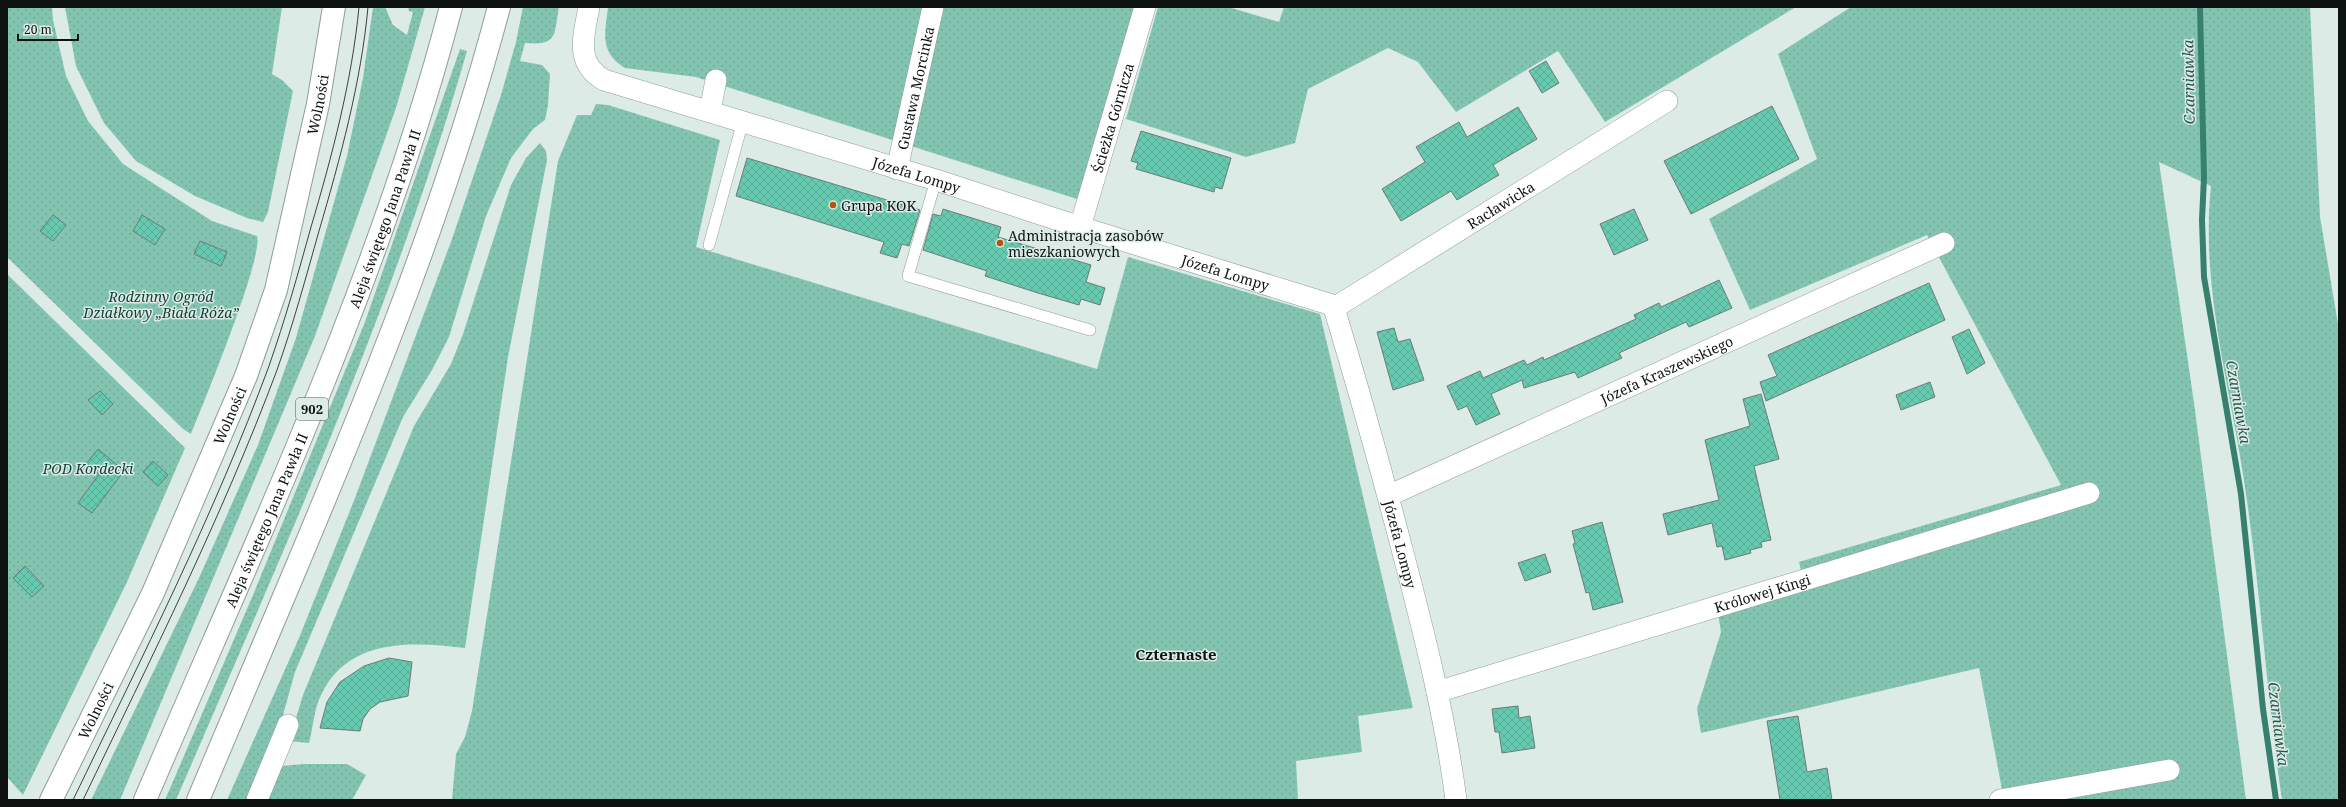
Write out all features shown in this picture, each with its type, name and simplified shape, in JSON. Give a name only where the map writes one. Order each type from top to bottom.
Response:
[{"type":"main road","name":"Wolności","points":[[51,800],[153,594],[246,376],[276,290],[318,104],[334,7]]},
{"type":"main road","name":"Aleja świętego Jana Pawła II","points":[[145,800],[298,443],[350,313],[393,197],[435,67],[450,7]]},
{"type":"main road","points":[[198,800],[356,426],[398,316],[484,65],[499,7]]},
{"type":"street","name":"Józefa Lompy","points":[[589,7],[584,47],[588,68],[598,76],[612,83],[710,111],[936,180],[1080,227],[1322,301],[1334,308],[1388,496],[1416,601],[1437,692],[1456,800]]},
{"type":"street","name":"Gustawa Morcinka","points":[[897,169],[933,7]]},
{"type":"street","name":"Ścieżka Górnicza","points":[[1080,227],[1145,7]]},
{"type":"street","points":[[710,111],[716,80]]},
{"type":"street","name":"Racławicka","points":[[1334,308],[1667,101]]},
{"type":"street","name":"Józefa Kraszewskiego","points":[[1388,496],[1944,243]]},
{"type":"street","name":"Królowej Kingi","points":[[1437,692],[2089,494]]},
{"type":"street","points":[[257,800],[288,726]]},
{"type":"street","points":[[2000,800],[2169,770]]},
{"type":"lane","points":[[709,245],[743,121]]},
{"type":"lane","points":[[936,180],[908,276],[1090,330]]},
{"type":"green space","name":"Rodzinny Ogród Działkowy „Biała Róża”","points":[[7,7],[52,7],[53,20],[66,76],[88,121],[123,164],[212,221],[257,236],[257,249],[242,300],[219,364],[191,434],[183,429],[7,257]]},
{"type":"green space","points":[[65,7],[282,7],[272,74],[282,80],[293,91],[268,212],[263,222],[247,218],[195,196],[136,161],[104,123],[76,66]]},
{"type":"green space","points":[[373,7],[385,7],[393,25],[407,35],[413,12],[409,11],[408,7],[425,7],[396,108],[315,336],[120,800],[91,800],[199,578],[258,445],[296,338],[347,156],[363,78]]},
{"type":"green space","points":[[523,7],[559,7],[555,31],[552,37],[544,43],[525,43],[520,61],[542,65],[550,74],[548,105],[545,120],[533,129],[511,158],[486,216],[449,337],[432,370],[403,417],[295,672],[281,722],[249,800],[227,800],[299,638],[355,498],[452,239],[501,95],[516,42]]},
{"type":"green space","points":[[608,7],[1138,7],[1080,200],[696,77],[625,68],[617,62],[607,49],[605,34]]},
{"type":"green space","points":[[1158,7],[1228,7],[1279,22],[1284,7],[1796,7],[1605,122],[1558,51],[1456,112],[1418,62],[1388,48],[1308,89],[1295,143],[1246,157],[1126,119]]},
{"type":"green space","points":[[1851,7],[2310,7],[2320,217],[2339,330],[2339,800],[2282,800],[2246,494],[2219,341],[2214,302],[2210,264],[2209,225],[2211,186],[2159,162],[2194,403],[2246,800],[2004,800],[1979,668],[1701,733],[1697,709],[1721,632],[1718,614],[1805,589],[1799,562],[2061,485],[1927,235],[1750,310],[1709,219],[1817,159],[1778,54]]},
{"type":"green space","points":[[460,49],[467,51],[438,147],[405,242],[334,430],[176,800],[165,800],[253,595],[365,322]]},
{"type":"green space","points":[[596,104],[608,105],[720,140],[696,247],[1097,369],[1128,257],[1320,314],[1413,708],[1358,716],[1362,752],[1296,761],[1298,800],[452,800],[456,754],[465,737],[472,711],[558,161],[577,115],[591,115]]},
{"type":"green space","points":[[540,143],[546,151],[547,160],[508,357],[465,648],[404,645],[365,653],[348,662],[333,676],[321,695],[315,712],[309,743],[289,741],[303,695],[414,426],[451,364],[463,334],[511,185],[526,158]]},
{"type":"green space","name":"POD Kordecki","points":[[7,274],[185,448],[127,582],[23,795],[7,777]]},
{"type":"green space","points":[[304,764],[347,764],[366,775],[352,800],[266,800],[281,766]]},
{"type":"building","points":[[1546,61],[1559,83],[1542,93],[1529,71]]},
{"type":"building","points":[[1772,106],[1799,159],[1691,214],[1664,161]]},
{"type":"building","points":[[1518,107],[1537,139],[1493,165],[1499,175],[1457,200],[1451,191],[1401,221],[1382,189],[1425,162],[1416,147],[1459,122],[1467,137]]},
{"type":"building","points":[[1141,131],[1231,158],[1222,189],[1215,187],[1214,192],[1136,169],[1138,163],[1131,161]]},
{"type":"building","name":"Grupa KOK","points":[[747,158],[920,210],[909,246],[902,244],[897,258],[880,253],[884,242],[736,196]]},
{"type":"building","points":[[943,209],[1001,227],[998,237],[1091,265],[1086,282],[1105,288],[1100,305],[1081,299],[1079,305],[1038,293],[985,276],[987,271],[923,250],[933,214],[941,216]]},
{"type":"building","points":[[1634,209],[1648,240],[1614,255],[1600,224]]},
{"type":"building","points":[[53,215],[66,225],[53,241],[40,231]]},
{"type":"building","points":[[142,215],[165,229],[155,245],[133,231]]},
{"type":"building","points":[[200,241],[227,252],[221,266],[194,254]]},
{"type":"building","points":[[1719,280],[1732,308],[1689,327],[1686,322],[1619,353],[1622,358],[1578,378],[1575,372],[1524,388],[1522,380],[1491,394],[1500,414],[1476,425],[1467,406],[1458,410],[1447,386],[1480,371],[1483,378],[1524,360],[1527,365],[1543,357],[1544,360],[1636,319],[1634,315],[1659,303],[1661,307]]},
{"type":"building","points":[[1929,283],[1945,320],[1766,401],[1760,382],[1777,376],[1768,355]]},
{"type":"building","points":[[1394,328],[1398,342],[1410,339],[1424,380],[1393,390],[1377,332]]},
{"type":"building","points":[[1969,329],[1985,363],[1967,374],[1952,337]]},
{"type":"building","points":[[1930,382],[1935,397],[1901,410],[1896,395]]},
{"type":"building","points":[[100,391],[113,404],[102,415],[88,400]]},
{"type":"building","points":[[1761,394],[1779,459],[1754,466],[1771,540],[1761,542],[1762,547],[1750,550],[1751,553],[1725,560],[1722,546],[1717,547],[1712,523],[1668,535],[1663,514],[1719,500],[1705,440],[1750,426],[1743,399]]},
{"type":"building","points":[[98,449],[124,471],[92,513],[78,503],[99,474],[87,463]]},
{"type":"building","points":[[153,461],[168,475],[158,486],[143,472]]},
{"type":"building","points":[[1602,522],[1623,602],[1593,610],[1589,592],[1586,593],[1573,544],[1575,543],[1572,531]]},
{"type":"building","points":[[1545,554],[1551,572],[1525,581],[1518,563]]},
{"type":"building","points":[[25,566],[44,586],[32,597],[13,578]]},
{"type":"building","points":[[389,658],[412,662],[408,696],[380,702],[370,709],[363,719],[360,731],[320,728],[327,702],[340,682],[364,666]]},
{"type":"building","points":[[1518,706],[1519,718],[1530,716],[1535,748],[1502,753],[1499,732],[1495,732],[1492,709]]},
{"type":"building","points":[[1798,716],[1807,772],[1827,768],[1832,800],[1780,800],[1767,721]]},
{"type":"waterway","name":"Czarniawka","points":[[2200,7],[2204,177],[2202,220],[2204,277],[2241,494],[2263,709],[2276,800]]},
{"type":"tram line","points":[[73,800],[151,639],[201,531],[248,422],[269,366],[296,280],[334,146],[352,63],[359,7]]},
{"type":"tram line","points":[[83,800],[185,587],[256,425],[277,370],[299,301],[342,149],[355,92],[365,35],[368,7]]},
{"type":"place","name":"Grupa KOK","points":[[833,205]]},
{"type":"place","name":"Administracja zasobów mieszkaniowych","points":[[1000,243]]},
{"type":"district","name":"Czternaste","points":[[1176,654]]}]
